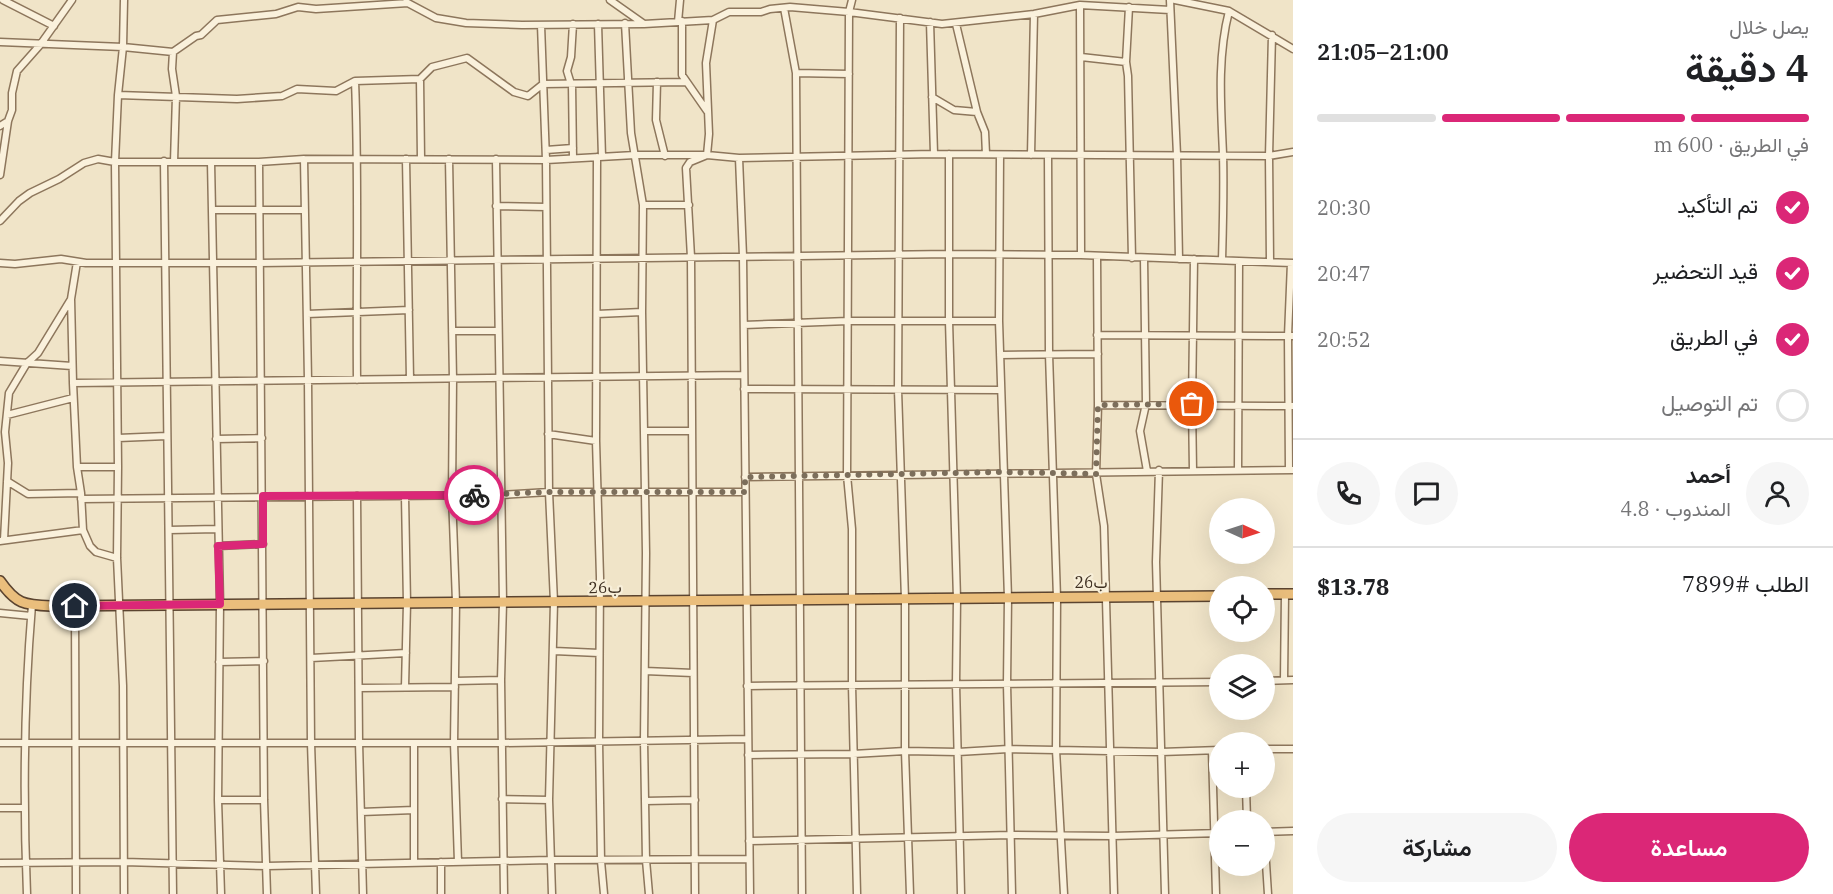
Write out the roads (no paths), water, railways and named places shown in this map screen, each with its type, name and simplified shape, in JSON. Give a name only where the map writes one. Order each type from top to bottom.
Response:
[{"type":"highway","name":"26ب","points":[[0,581],[13,598],[32,605],[75,606],[1209,596]]},
{"type":"street","points":[[3,0],[54,26]]},
{"type":"street","points":[[0,175],[17,71],[40,45],[72,0]]},
{"type":"street","points":[[124,0],[115,162],[117,558],[124,894]]},
{"type":"street","points":[[610,0],[644,24]]},
{"type":"street","points":[[680,0],[682,75],[708,111]]},
{"type":"street","points":[[852,0],[849,12],[847,475],[852,529],[852,685],[857,894]]},
{"type":"street","points":[[1170,0],[1179,259]]},
{"type":"street","points":[[1175,0],[1229,11],[1293,49]]},
{"type":"street","points":[[0,42],[123,47],[173,52],[201,35],[217,20],[276,14],[298,7],[316,9],[406,2],[436,18],[466,23],[541,25],[644,24],[713,20],[729,12],[761,12],[770,9],[801,7],[956,24],[1034,14],[1080,5],[1170,10]]},
{"type":"street","points":[[1080,5],[1081,255]]},
{"type":"street","points":[[1129,7],[1126,62],[1132,258]]},
{"type":"street","points":[[784,8],[796,73],[802,894]]},
{"type":"street","points":[[1222,260],[1223,155],[1220,80],[1224,28],[1229,11]]},
{"type":"street","points":[[1031,155],[1034,14]]},
{"type":"street","points":[[900,18],[898,390],[905,599],[905,751],[910,894]]},
{"type":"street","points":[[707,155],[706,63],[713,20]]},
{"type":"street","points":[[930,22],[934,154]]},
{"type":"street","points":[[625,23],[631,133],[643,205],[642,312],[646,601],[644,740],[646,860],[650,894]]},
{"type":"street","points":[[573,24],[571,57],[567,71],[571,84],[573,158]]},
{"type":"street","points":[[598,24],[601,83],[596,441],[600,602],[601,861],[604,894]]},
{"type":"street","points":[[956,24],[977,112],[985,132],[986,154]]},
{"type":"street","points":[[541,25],[546,150],[549,492],[554,602],[549,800],[552,894]]},
{"type":"street","points":[[1270,261],[1269,156],[1272,35]]},
{"type":"street","points":[[173,52],[172,69],[176,96],[174,162]]},
{"type":"street","points":[[1081,57],[1126,62]]},
{"type":"street","points":[[118,95],[237,99],[282,96],[297,89],[336,92],[355,81],[420,79],[432,67],[467,58],[514,92],[528,96],[543,84],[686,82]]},
{"type":"street","points":[[796,73],[849,74]]},
{"type":"street","points":[[420,79],[421,159]]},
{"type":"street","points":[[355,81],[358,160],[357,380]]},
{"type":"street","points":[[657,82],[656,120],[665,156]]},
{"type":"street","points":[[932,97],[954,110],[977,112]]},
{"type":"street","points":[[0,126],[8,121]]},
{"type":"street","points":[[546,150],[573,148]]},
{"type":"street","points":[[0,221],[19,201],[30,194],[84,163],[98,159],[115,162],[260,162],[304,159],[546,160],[635,155],[707,155],[739,158],[898,154],[1269,156],[1293,152]]},
{"type":"street","points":[[949,154],[949,321],[957,599],[956,684],[961,894]]},
{"type":"street","points":[[695,894],[691,257],[686,168],[690,162],[707,155]]},
{"type":"street","points":[[1000,155],[999,321],[1002,472],[1008,598],[1007,684],[1012,894]]},
{"type":"street","points":[[1048,155],[1049,354],[1057,598],[1056,750],[1064,894]]},
{"type":"street","points":[[739,158],[743,256],[750,894]]},
{"type":"street","points":[[304,159],[311,743],[316,894]]},
{"type":"street","points":[[406,159],[410,379]]},
{"type":"street","points":[[449,159],[453,379],[452,495],[456,602],[454,743],[458,862]]},
{"type":"street","points":[[496,159],[503,602],[501,680],[504,894]]},
{"type":"street","points":[[164,162],[173,894]]},
{"type":"street","points":[[211,162],[220,604],[218,800],[221,894]]},
{"type":"street","points":[[260,162],[263,743],[267,894]]},
{"type":"street","points":[[643,205],[689,205]]},
{"type":"street","points":[[496,206],[546,207]]},
{"type":"street","points":[[212,210],[305,210]]},
{"type":"street","points":[[0,263],[15,264],[61,259],[77,262],[259,263],[950,254],[1081,255],[1292,263],[1291,470],[745,477]]},
{"type":"street","points":[[1096,256],[1098,354],[1096,474],[1104,526],[1114,894]]},
{"type":"street","points":[[1144,258],[1146,404],[1140,431],[1148,471]]},
{"type":"street","points":[[1193,471],[1194,259]]},
{"type":"street","points":[[1238,470],[1239,261]]},
{"type":"street","points":[[77,262],[71,299],[72,366],[83,530],[90,546],[96,552],[117,558]]},
{"type":"street","points":[[71,299],[38,353],[27,363],[9,393],[7,481],[2,540],[83,530]]},
{"type":"street","points":[[307,314],[409,310]]},
{"type":"street","points":[[597,314],[642,312]]},
{"type":"street","points":[[744,325],[848,321],[999,321]]},
{"type":"street","points":[[452,331],[497,331]]},
{"type":"street","points":[[1097,335],[1291,336]]},
{"type":"street","points":[[1000,355],[1098,354]]},
{"type":"street","points":[[0,361],[72,366]]},
{"type":"street","points":[[73,383],[744,375]]},
{"type":"street","points":[[744,389],[1001,390]]},
{"type":"street","points":[[7,415],[73,398]]},
{"type":"street","points":[[1098,405],[1291,406]]},
{"type":"street","points":[[644,431],[692,431]]},
{"type":"street","points":[[548,435],[564,435],[596,441]]},
{"type":"street","points":[[118,438],[167,436]]},
{"type":"street","points":[[216,440],[262,438]]},
{"type":"street","points":[[77,467],[118,467]]},
{"type":"street","points":[[1159,470],[1158,683],[1165,894]]},
{"type":"street","points":[[7,481],[28,494],[118,499],[501,495],[549,492],[745,492]]},
{"type":"street","points":[[357,496],[363,894]]},
{"type":"street","points":[[405,496],[407,603],[405,687]]},
{"type":"street","points":[[170,530],[218,529]]},
{"type":"street","points":[[218,546],[263,544]]},
{"type":"street","points":[[1284,680],[1289,594]]},
{"type":"street","points":[[27,894],[25,808],[32,605]]},
{"type":"street","points":[[75,606],[76,894]]},
{"type":"street","points":[[0,613],[31,616]]},
{"type":"street","points":[[554,651],[599,653]]},
{"type":"street","points":[[311,658],[406,653]]},
{"type":"street","points":[[219,662],[264,661]]},
{"type":"street","points":[[645,671],[693,673]]},
{"type":"street","points":[[359,688],[501,680]]},
{"type":"street","points":[[1275,680],[1293,680]]},
{"type":"street","points":[[747,686],[1209,682]]},
{"type":"street","points":[[0,743],[502,743],[747,739]]},
{"type":"street","points":[[414,743],[414,862]]},
{"type":"street","points":[[748,755],[958,752],[1008,749],[1161,752],[1209,750]]},
{"type":"street","points":[[1275,749],[1293,749]]},
{"type":"street","points":[[502,799],[549,800]]},
{"type":"street","points":[[218,800],[264,800]]},
{"type":"street","points":[[645,801],[695,800]]},
{"type":"street","points":[[0,808],[25,808]]},
{"type":"street","points":[[361,812],[414,810]]},
{"type":"street","points":[[1275,832],[1293,831]]},
{"type":"street","points":[[749,841],[1011,835],[1209,834]]},
{"type":"street","points":[[0,863],[124,862],[267,866],[550,860],[749,859]]},
{"type":"street","points":[[441,862],[441,894]]},
{"type":"street","points":[[1216,876],[1216,894]]},
{"type":"street","points":[[1267,876],[1268,894]]}]
